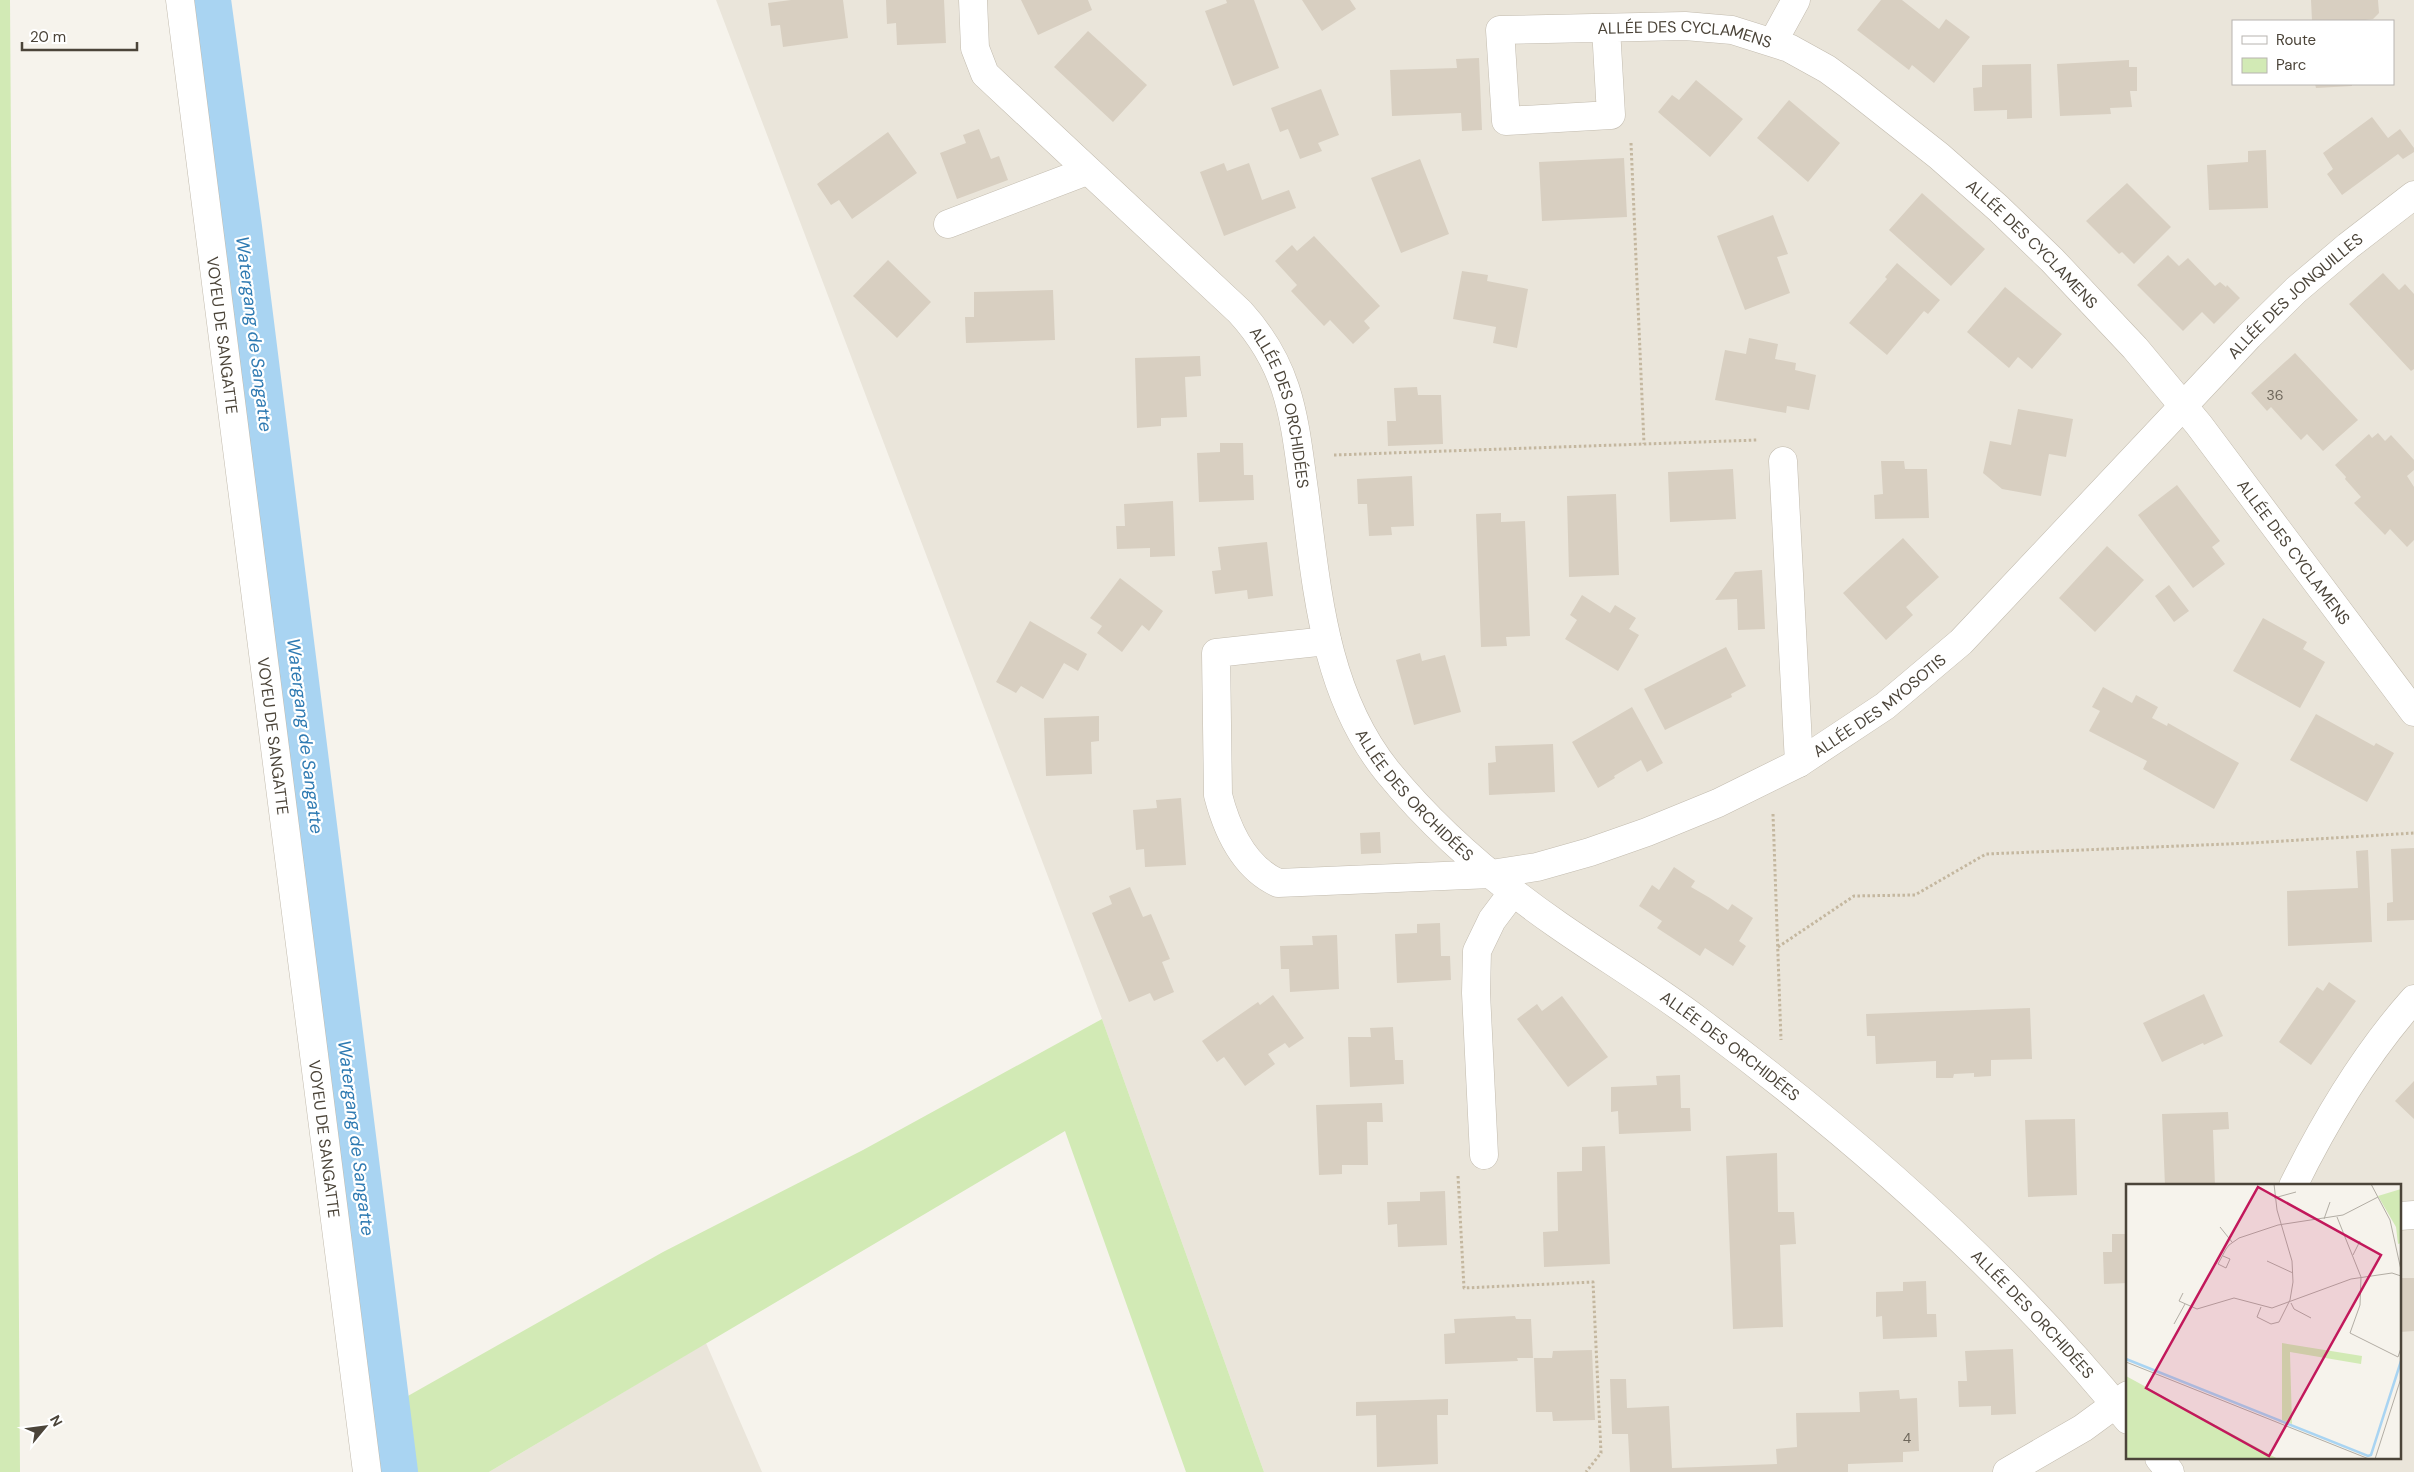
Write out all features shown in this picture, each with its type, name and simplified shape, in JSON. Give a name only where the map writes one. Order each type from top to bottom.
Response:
[{"type":"street","name":"VOYEU DE SANGATTE","points":[[180,0],[367,1472]]},
{"type":"street","name":"ALLÉE DES ORCHIDÉES","points":[[973,0],[975,48],[985,74],[1255,329],[1275,360],[1285,383],[1294,421],[1316,585],[1327,641],[1348,706],[1371,748],[1421,809],[1491,874],[1558,925],[1699,1020],[1783,1085],[1892,1176],[1961,1240],[2124,1407]]},
{"type":"street","points":[[1773,42],[1796,0]]},
{"type":"street","points":[[1606,28],[1611,115]]},
{"type":"street","name":"ALLÉE DES CYCLAMENS","points":[[1611,115],[1506,121],[1500,30],[1606,28],[1710,28],[1732,30],[1773,42],[1806,56],[1834,74],[1969,182],[2082,291],[2183,405],[2414,712]]},
{"type":"street","points":[[948,224],[1088,171]]},
{"type":"street","name":"ALLÉE DES JONQUILLES","points":[[2183,405],[2248,336],[2296,290],[2409,208]]},
{"type":"street","name":"ALLÉE DES MYOSOTIS","points":[[1327,641],[1216,653],[1218,795],[1224,816],[1244,856],[1256,870],[1278,883],[1491,874],[1537,867],[1620,842],[1718,803],[1799,763],[1885,706],[1960,642],[2183,405]]},
{"type":"street","points":[[1783,461],[1799,763]]},
{"type":"street","points":[[1484,1155],[1476,993],[1477,951],[1492,920],[1514,892]]},
{"type":"street","points":[[2294,1184],[2337,1103],[2387,1031],[2414,999]]},
{"type":"street","points":[[2007,1472],[2124,1407]]},
{"type":"street","points":[[2161,1460],[2170,1472]]},
{"type":"path","points":[[1611,115],[1630,126],[1644,444]]},
{"type":"path","points":[[1299,456],[1758,440],[1783,461]]},
{"type":"path","points":[[1772,776],[1783,1085]]},
{"type":"path","points":[[1778,947],[1854,896],[1915,895],[1986,854],[2251,843],[2414,833]]},
{"type":"path","points":[[1484,1155],[1457,1161],[1464,1288],[1593,1282],[1601,1453],[1586,1472]]},
{"type":"shaded area","points":[[716,0],[2414,0],[2414,1472],[1264,1472],[1102,1019]]},
{"type":"shaded area","points":[[706,1343],[762,1472],[489,1472]]},
{"type":"green space","points":[[0,0],[10,0],[20,1472],[0,1472]]},
{"type":"green space","points":[[1102,1019],[1264,1472],[1186,1472],[1065,1131],[489,1472],[409,1472],[399,1401],[663,1252],[863,1150]]},
{"type":"building","points":[[791,0],[843,0],[848,38],[783,47],[780,25],[771,26],[768,3]]},
{"type":"building","points":[[886,0],[944,0],[946,43],[897,45],[896,23],[887,24]]},
{"type":"building","points":[[1021,0],[1088,0],[1092,10],[1038,35]]},
{"type":"building","points":[[1226,0],[1254,0],[1279,68],[1233,86],[1205,11],[1227,3]]},
{"type":"building","points":[[1302,0],[1350,0],[1356,9],[1322,31]]},
{"type":"building","points":[[1881,0],[1902,0],[1939,29],[1946,19],[1970,37],[1934,83],[1912,65],[1909,70],[1857,30]]},
{"type":"building","points":[[2311,0],[2378,0],[2379,13],[2373,19],[2312,20]]},
{"type":"building","points":[[1088,31],[1147,85],[1113,122],[1054,67]]},
{"type":"building","points":[[1479,58],[1482,130],[1462,131],[1461,113],[1392,116],[1390,70],[1457,68],[1456,59]]},
{"type":"building","points":[[2129,60],[2129,67],[2137,67],[2137,91],[2130,91],[2132,107],[2110,108],[2111,114],[2060,116],[2057,64]]},
{"type":"building","points":[[2031,64],[2032,118],[2007,119],[2007,110],[1974,111],[1973,88],[1982,87],[1982,65]]},
{"type":"building","points":[[1696,80],[1743,119],[1710,157],[1658,112],[1672,95],[1679,100]]},
{"type":"building","points":[[2315,85],[2352,85],[2352,86],[2316,88]]},
{"type":"building","points":[[1321,89],[1339,135],[1318,143],[1322,151],[1300,159],[1288,129],[1280,132],[1271,108]]},
{"type":"building","points":[[1789,100],[1840,143],[1808,182],[1757,138]]},
{"type":"building","points":[[2372,117],[2388,138],[2400,129],[2414,148],[2414,152],[2403,159],[2398,154],[2342,195],[2327,174],[2333,169],[2323,153]]},
{"type":"building","points":[[979,129],[991,159],[999,156],[1008,180],[957,199],[940,153],[966,143],[963,135]]},
{"type":"building","points":[[888,132],[917,173],[852,219],[839,200],[831,205],[817,184]]},
{"type":"building","points":[[2266,150],[2268,208],[2209,210],[2207,165],[2248,162],[2248,151]]},
{"type":"building","points":[[1624,158],[1627,217],[1542,221],[1539,162]]},
{"type":"building","points":[[1420,159],[1449,234],[1401,253],[1371,178]]},
{"type":"building","points":[[1224,163],[1227,171],[1249,163],[1262,200],[1289,190],[1296,208],[1224,236],[1200,172]]},
{"type":"building","points":[[2127,183],[2171,227],[2134,264],[2122,252],[2119,254],[2086,221]]},
{"type":"building","points":[[1922,193],[1985,249],[1951,286],[1889,230]]},
{"type":"building","points":[[1773,215],[1788,254],[1777,257],[1790,293],[1745,310],[1717,236]]},
{"type":"building","points":[[1314,236],[1380,306],[1364,321],[1370,328],[1353,344],[1330,320],[1324,326],[1291,291],[1297,285],[1275,261],[1292,245],[1297,251]]},
{"type":"building","points":[[2168,255],[2179,266],[2188,258],[2215,286],[2220,282],[2226,287],[2227,285],[2240,298],[2214,324],[2202,312],[2183,331],[2137,285]]},
{"type":"building","points":[[888,260],[931,302],[897,338],[853,296]]},
{"type":"building","points":[[1897,263],[1940,300],[1928,314],[1924,311],[1887,355],[1849,323],[1887,279],[1885,277]]},
{"type":"building","points":[[1462,271],[1488,275],[1487,281],[1528,289],[1517,348],[1493,343],[1496,327],[1453,319]]},
{"type":"building","points":[[2383,273],[2399,290],[2405,284],[2414,294],[2414,369],[2411,371],[2349,304]]},
{"type":"building","points":[[2005,287],[2062,334],[2032,369],[2018,357],[2009,368],[1967,332]]},
{"type":"building","points":[[1053,290],[1055,340],[966,343],[965,317],[974,317],[974,292]]},
{"type":"building","points":[[1749,338],[1778,344],[1775,359],[1796,363],[1795,370],[1816,375],[1809,410],[1787,406],[1786,413],[1715,400],[1725,350],[1746,354]]},
{"type":"building","points":[[2295,353],[2358,420],[2323,451],[2307,434],[2301,440],[2271,407],[2267,411],[2251,393]]},
{"type":"building","points":[[1200,356],[1201,376],[1185,377],[1187,417],[1161,418],[1161,426],[1137,428],[1135,358]]},
{"type":"building","points":[[1417,387],[1418,395],[1441,395],[1443,444],[1388,446],[1387,421],[1396,421],[1394,388]]},
{"type":"building","points":[[2018,409],[2073,419],[2066,457],[2049,454],[2041,496],[2002,489],[1983,473],[1990,441],[2011,445]]},
{"type":"building","points":[[2378,433],[2385,441],[2391,435],[2414,460],[2414,470],[2407,476],[2414,487],[2414,540],[2407,547],[2390,529],[2385,535],[2354,503],[2361,497],[2335,465],[2369,434],[2372,438]]},
{"type":"building","points":[[1220,443],[1243,443],[1244,475],[1253,475],[1254,500],[1199,502],[1197,453],[1220,452]]},
{"type":"building","points":[[1881,461],[1904,461],[1905,469],[1927,469],[1929,518],[1875,519],[1874,495],[1883,494]]},
{"type":"building","points":[[1733,469],[1736,519],[1670,522],[1668,472]]},
{"type":"building","points":[[1412,476],[1414,526],[1391,527],[1392,535],[1369,536],[1367,504],[1358,504],[1357,479]]},
{"type":"building","points":[[2177,485],[2220,541],[2212,547],[2225,564],[2193,588],[2138,515]]},
{"type":"building","points":[[1616,494],[1619,575],[1569,577],[1567,496]]},
{"type":"building","points":[[1173,501],[1175,556],[1150,557],[1150,548],[1117,549],[1116,526],[1125,526],[1124,504]]},
{"type":"building","points":[[1501,513],[1501,522],[1525,521],[1530,636],[1506,637],[1507,646],[1481,647],[1476,514]]},
{"type":"building","points":[[1903,538],[1939,577],[1906,607],[1913,615],[1886,640],[1843,593]]},
{"type":"building","points":[[1267,542],[1273,596],[1248,599],[1247,590],[1215,594],[1212,571],[1221,570],[1218,547]]},
{"type":"building","points":[[2107,546],[2144,580],[2095,632],[2059,598]]},
{"type":"building","points":[[1762,570],[1765,629],[1738,630],[1737,599],[1715,600],[1735,572]]},
{"type":"building","points":[[1120,578],[1163,611],[1149,631],[1142,625],[1122,652],[1097,633],[1102,626],[1090,618]]},
{"type":"building","points":[[2169,585],[2189,611],[2174,622],[2155,596]]},
{"type":"building","points":[[1582,595],[1610,613],[1615,605],[1636,618],[1629,629],[1639,635],[1618,671],[1565,639],[1577,620],[1570,615]]},
{"type":"building","points":[[2263,618],[2307,642],[2303,649],[2325,662],[2300,708],[2233,671]]},
{"type":"building","points":[[1030,621],[1087,654],[1078,671],[1064,663],[1043,699],[1021,686],[1016,693],[996,682]]},
{"type":"building","points":[[1726,647],[1746,686],[1731,694],[1732,697],[1665,730],[1644,689]]},
{"type":"building","points":[[1420,653],[1422,661],[1445,655],[1461,712],[1414,725],[1396,660]]},
{"type":"building","points":[[2103,687],[2132,703],[2136,695],[2158,707],[2152,718],[2167,726],[2168,723],[2239,763],[2214,809],[2143,769],[2147,761],[2089,731],[2100,711],[2092,707]]},
{"type":"building","points":[[1632,707],[1663,763],[1647,772],[1641,760],[1598,788],[1572,742]]},
{"type":"building","points":[[2316,714],[2374,746],[2376,743],[2394,753],[2367,802],[2290,760]]},
{"type":"building","points":[[1099,716],[1099,741],[1091,742],[1092,774],[1046,776],[1044,718]]},
{"type":"building","points":[[1553,744],[1555,792],[1489,795],[1488,763],[1496,762],[1495,746]]},
{"type":"building","points":[[1181,798],[1186,865],[1145,867],[1144,849],[1136,850],[1133,810],[1157,808],[1156,800]]},
{"type":"building","points":[[1380,832],[1381,853],[1361,854],[1360,833]]},
{"type":"building","points":[[2414,848],[2414,920],[2387,921],[2387,903],[2393,902],[2391,849]]},
{"type":"building","points":[[2368,850],[2372,942],[2288,946],[2287,891],[2358,888],[2356,851]]},
{"type":"building","points":[[1674,867],[1695,881],[1691,887],[1728,910],[1732,904],[1753,918],[1739,941],[1746,946],[1733,966],[1705,948],[1700,956],[1657,928],[1662,921],[1639,906],[1652,885],[1659,890]]},
{"type":"building","points":[[1130,887],[1143,917],[1151,914],[1170,959],[1162,962],[1174,992],[1154,1001],[1150,993],[1129,1002],[1092,913],[1112,904],[1109,896]]},
{"type":"building","points":[[1440,923],[1441,956],[1450,956],[1451,980],[1397,983],[1395,934],[1417,933],[1417,924]]},
{"type":"building","points":[[1337,935],[1339,989],[1290,992],[1289,969],[1281,969],[1280,946],[1313,945],[1312,936]]},
{"type":"building","points":[[2329,982],[2356,1001],[2311,1065],[2279,1042],[2317,987],[2323,991]]},
{"type":"building","points":[[2204,994],[2223,1036],[2162,1062],[2143,1023]]},
{"type":"building","points":[[1273,995],[1304,1038],[1289,1048],[1285,1043],[1268,1054],[1275,1064],[1245,1086],[1224,1057],[1217,1062],[1202,1041],[1258,1002],[1260,1005]]},
{"type":"building","points":[[1562,996],[1608,1057],[1568,1087],[1517,1019],[1537,1004],[1542,1011]]},
{"type":"building","points":[[2030,1008],[2032,1059],[1991,1060],[1991,1076],[1974,1077],[1974,1073],[1954,1074],[1953,1078],[1936,1078],[1936,1061],[1876,1064],[1875,1036],[1867,1036],[1866,1014]]},
{"type":"building","points":[[1393,1027],[1395,1060],[1403,1060],[1404,1084],[1350,1087],[1348,1037],[1371,1037],[1370,1028]]},
{"type":"building","points":[[1680,1075],[1681,1108],[1690,1108],[1691,1131],[1619,1134],[1618,1111],[1611,1112],[1611,1087],[1657,1085],[1656,1076]]},
{"type":"building","points":[[2414,1081],[2414,1119],[2395,1101]]},
{"type":"building","points":[[1382,1103],[1383,1122],[1367,1122],[1368,1165],[1342,1165],[1342,1174],[1319,1175],[1316,1105]]},
{"type":"building","points":[[2228,1112],[2229,1129],[2213,1130],[2215,1184],[2165,1184],[2162,1114]]},
{"type":"building","points":[[2075,1119],[2077,1195],[2028,1197],[2025,1120]]},
{"type":"building","points":[[1605,1146],[1610,1264],[1544,1267],[1543,1232],[1558,1231],[1557,1172],[1582,1171],[1582,1147]]},
{"type":"building","points":[[1777,1153],[1778,1212],[1794,1212],[1796,1244],[1780,1245],[1783,1327],[1733,1329],[1726,1156]]},
{"type":"building","points":[[1445,1191],[1447,1245],[1398,1247],[1397,1224],[1388,1225],[1387,1202],[1420,1201],[1420,1192]]},
{"type":"building","points":[[2112,1234],[2126,1234],[2126,1283],[2104,1284],[2103,1252],[2112,1252]]},
{"type":"building","points":[[2402,1278],[2414,1278],[2414,1331],[2402,1332]]},
{"type":"building","points":[[1926,1281],[1927,1314],[1936,1314],[1937,1337],[1883,1339],[1882,1316],[1876,1317],[1876,1292],[1903,1291],[1903,1282]]},
{"type":"building","points":[[1515,1316],[1516,1319],[1531,1319],[1533,1358],[1517,1358],[1518,1361],[1445,1364],[1444,1334],[1455,1333],[1454,1319]]},
{"type":"building","points":[[2013,1349],[2016,1414],[1991,1415],[1991,1406],[1959,1407],[1958,1381],[1967,1381],[1965,1351]]},
{"type":"building","points":[[1592,1350],[1595,1420],[1553,1421],[1552,1412],[1536,1412],[1534,1358],[1552,1358],[1553,1351]]},
{"type":"building","points":[[1610,1379],[1626,1379],[1627,1408],[1669,1406],[1672,1468],[1777,1464],[1776,1449],[1797,1447],[1796,1413],[1860,1412],[1859,1392],[1899,1390],[1900,1399],[1917,1398],[1919,1451],[1903,1452],[1903,1462],[1848,1464],[1848,1472],[1630,1472],[1628,1434],[1612,1434]]},
{"type":"building","points":[[1448,1399],[1448,1415],[1437,1415],[1438,1464],[1377,1467],[1376,1415],[1356,1416],[1356,1402]]},
{"type":"waterway","name":"Watergang de Sangatte","points":[[211,0],[242,227],[398,1472]]}]
